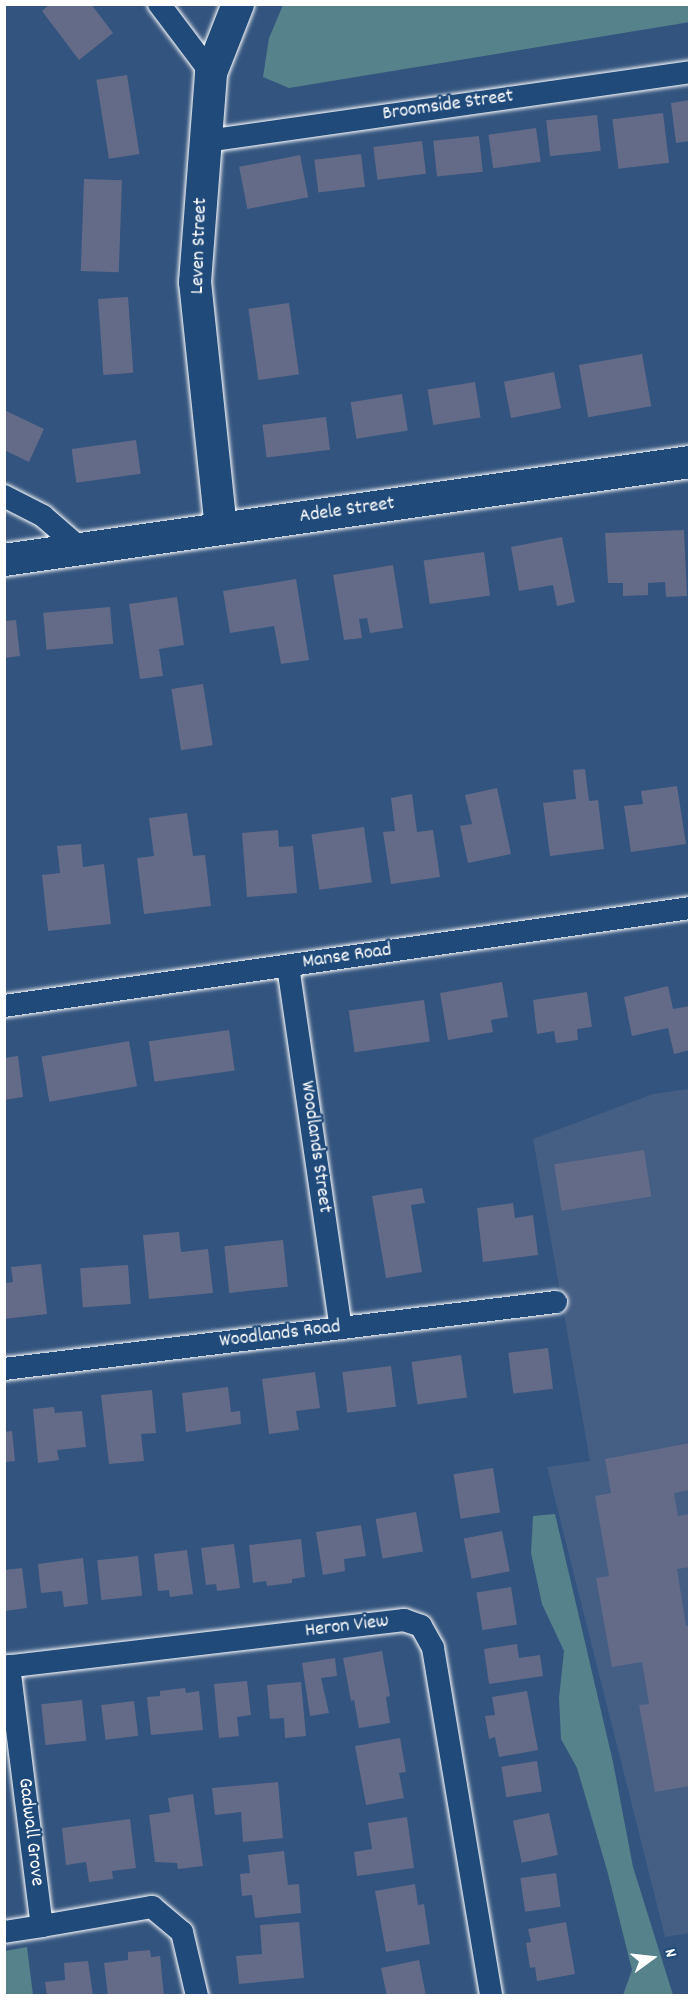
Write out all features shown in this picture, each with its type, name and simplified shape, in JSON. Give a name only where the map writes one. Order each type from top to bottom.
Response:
[{"type":"street","points":[[159,4],[211,73]]},
{"type":"street","name":"Leven Street","points":[[221,529],[195,282],[211,73],[238,4]]},
{"type":"street","name":"Broomside Street","points":[[206,141],[690,72]]},
{"type":"street","name":"Adele Street","points":[[4,560],[690,462]]},
{"type":"street","points":[[4,496],[43,516],[81,549]]},
{"type":"street","name":"Manse Road","points":[[4,1006],[690,908]]},
{"type":"street","name":"Woodlands Street","points":[[288,966],[341,1328]]},
{"type":"street","name":"Woodlands Road","points":[[4,1369],[556,1302]]},
{"type":"street","name":"Heron View","points":[[7,1666],[404,1620],[422,1626],[433,1648],[491,1995]]},
{"type":"street","name":"Gadwall Grove","points":[[7,1666],[42,1926]]},
{"type":"street","points":[[4,1932],[152,1907],[183,1932],[197,1995]]},
{"type":"shaded area","points":[[689,1089],[689,1933],[665,1937],[547,1467],[590,1461],[533,1139],[653,1094]]},
{"type":"green space","points":[[689,4],[690,22],[289,88],[263,77],[269,38],[283,5]]},
{"type":"green space","points":[[555,1514],[613,1762],[633,1867],[673,1995],[623,1995],[632,1970],[607,1870],[577,1768],[561,1739],[559,1698],[564,1651],[542,1604],[531,1553],[533,1516]]},
{"type":"green space","points":[[27,1947],[33,1995],[5,1995],[5,1951]]},
{"type":"building","points":[[50,4],[91,4],[113,33],[79,60],[42,11]]},
{"type":"building","points":[[127,75],[140,154],[109,159],[96,80]]},
{"type":"building","points":[[690,100],[690,141],[676,143],[671,103]]},
{"type":"building","points":[[663,113],[669,163],[618,169],[612,119]]},
{"type":"building","points":[[597,115],[601,151],[550,156],[546,120]]},
{"type":"building","points":[[536,128],[541,162],[493,168],[488,135]]},
{"type":"building","points":[[479,136],[483,172],[437,177],[433,141]]},
{"type":"building","points":[[422,141],[426,174],[377,180],[373,147]]},
{"type":"building","points":[[361,154],[365,187],[318,192],[314,160]]},
{"type":"building","points":[[300,155],[308,197],[247,209],[239,167]]},
{"type":"building","points":[[84,179],[122,180],[119,272],[81,271]]},
{"type":"building","points":[[128,297],[133,373],[103,375],[98,299]]},
{"type":"building","points":[[289,303],[299,374],[258,380],[248,309]]},
{"type":"building","points":[[642,354],[651,406],[588,417],[579,365]]},
{"type":"building","points":[[554,372],[561,408],[511,418],[504,382]]},
{"type":"building","points":[[475,382],[481,418],[433,425],[428,390]]},
{"type":"building","points":[[402,394],[408,431],[356,439],[351,402]]},
{"type":"building","points":[[4,410],[44,429],[29,462],[4,450]]},
{"type":"building","points":[[326,417],[330,450],[266,458],[262,425]]},
{"type":"building","points":[[136,440],[141,474],[76,483],[72,449]]},
{"type":"building","points":[[684,530],[687,596],[666,597],[665,582],[648,583],[648,595],[623,596],[623,583],[608,583],[605,533]]},
{"type":"building","points":[[562,537],[575,602],[557,606],[553,585],[519,591],[511,547]]},
{"type":"building","points":[[484,552],[490,596],[430,604],[424,560]]},
{"type":"building","points":[[393,565],[403,628],[370,633],[367,618],[359,619],[362,638],[344,640],[333,575]]},
{"type":"building","points":[[296,579],[309,660],[281,664],[274,626],[230,633],[223,591]]},
{"type":"building","points":[[177,597],[184,645],[159,649],[163,676],[140,679],[129,604]]},
{"type":"building","points":[[110,607],[113,644],[46,650],[43,613]]},
{"type":"building","points":[[16,620],[20,656],[4,658],[4,621]]},
{"type":"building","points":[[203,684],[213,745],[181,750],[171,689]]},
{"type":"building","points":[[585,769],[589,801],[598,800],[604,849],[550,856],[543,803],[576,799],[573,770]]},
{"type":"building","points":[[677,786],[686,844],[631,852],[624,806],[643,804],[641,791]]},
{"type":"building","points":[[497,788],[511,854],[468,863],[460,826],[472,824],[465,795]]},
{"type":"building","points":[[412,794],[417,832],[433,830],[440,877],[391,884],[383,832],[395,831],[391,798]]},
{"type":"building","points":[[187,813],[193,856],[205,855],[211,906],[144,914],[137,858],[154,856],[149,818]]},
{"type":"building","points":[[364,827],[372,882],[319,890],[312,834]]},
{"type":"building","points":[[278,830],[279,847],[293,846],[297,893],[247,897],[242,833]]},
{"type":"building","points":[[81,844],[83,867],[104,864],[111,924],[48,931],[42,875],[60,873],[57,846]]},
{"type":"building","points":[[502,982],[508,1017],[491,1020],[493,1032],[448,1040],[440,993]]},
{"type":"building","points":[[668,986],[673,1009],[690,1006],[690,1050],[674,1054],[668,1028],[632,1036],[624,997]]},
{"type":"building","points":[[587,992],[592,1027],[577,1029],[578,1040],[556,1043],[554,1031],[537,1034],[533,1000]]},
{"type":"building","points":[[424,1000],[430,1042],[355,1052],[349,1011]]},
{"type":"building","points":[[229,1030],[235,1071],[154,1082],[149,1041]]},
{"type":"building","points":[[129,1041],[137,1086],[49,1102],[41,1056]]},
{"type":"building","points":[[18,1056],[23,1097],[4,1100],[4,1058]]},
{"type":"building","points":[[644,1150],[651,1196],[561,1211],[554,1164]]},
{"type":"building","points":[[422,1188],[425,1203],[411,1205],[422,1272],[386,1278],[372,1196]]},
{"type":"building","points":[[513,1203],[515,1218],[533,1215],[538,1255],[483,1262],[477,1208]]},
{"type":"building","points":[[179,1232],[181,1252],[208,1249],[213,1293],[149,1299],[143,1235]]},
{"type":"building","points":[[283,1240],[288,1287],[229,1293],[224,1246]]},
{"type":"building","points":[[41,1264],[47,1314],[4,1319],[4,1283],[13,1282],[11,1267]]},
{"type":"building","points":[[128,1265],[131,1304],[83,1307],[80,1268]]},
{"type":"building","points":[[548,1348],[553,1389],[513,1394],[508,1353]]},
{"type":"building","points":[[461,1355],[467,1398],[417,1405],[411,1362]]},
{"type":"building","points":[[391,1366],[396,1407],[347,1413],[342,1372]]},
{"type":"building","points":[[315,1372],[320,1408],[296,1411],[299,1430],[269,1434],[262,1379]]},
{"type":"building","points":[[228,1387],[231,1412],[240,1411],[241,1424],[186,1432],[182,1393]]},
{"type":"building","points":[[152,1390],[156,1433],[141,1434],[144,1461],[109,1464],[101,1395]]},
{"type":"building","points":[[54,1407],[55,1413],[82,1411],[86,1447],[57,1450],[59,1460],[38,1463],[33,1409]]},
{"type":"building","points":[[12,1431],[15,1461],[4,1462],[4,1432]]},
{"type":"building","points":[[690,1443],[690,1490],[674,1493],[678,1516],[690,1514],[690,1567],[677,1569],[686,1626],[690,1626],[690,1786],[655,1792],[639,1705],[649,1704],[642,1662],[612,1667],[596,1578],[609,1576],[595,1496],[611,1493],[605,1459]]},
{"type":"building","points":[[493,1468],[500,1512],[461,1519],[453,1474]]},
{"type":"building","points":[[416,1512],[423,1551],[383,1559],[376,1519]]},
{"type":"building","points":[[361,1525],[366,1556],[344,1559],[345,1571],[323,1575],[316,1532]]},
{"type":"building","points":[[502,1531],[510,1571],[472,1579],[464,1538]]},
{"type":"building","points":[[301,1539],[305,1577],[292,1579],[292,1583],[267,1586],[266,1581],[253,1583],[249,1545]]},
{"type":"building","points":[[234,1544],[240,1588],[217,1591],[216,1584],[206,1585],[201,1548]]},
{"type":"building","points":[[187,1550],[193,1594],[170,1597],[169,1590],[158,1591],[154,1554]]},
{"type":"building","points":[[138,1556],[142,1596],[101,1600],[97,1560]]},
{"type":"building","points":[[83,1558],[88,1604],[64,1607],[62,1591],[41,1593],[38,1564]]},
{"type":"building","points":[[22,1568],[27,1608],[4,1611],[4,1570]]},
{"type":"building","points":[[511,1587],[517,1625],[482,1630],[476,1592]]},
{"type":"building","points":[[517,1644],[519,1658],[540,1655],[543,1676],[489,1684],[484,1649]]},
{"type":"building","points":[[382,1651],[390,1696],[386,1697],[390,1723],[359,1728],[343,1658]]},
{"type":"building","points":[[335,1658],[337,1676],[321,1678],[329,1713],[310,1716],[302,1663]]},
{"type":"building","points":[[247,1681],[251,1715],[237,1717],[239,1736],[219,1738],[214,1684]]},
{"type":"building","points":[[301,1682],[306,1736],[285,1738],[284,1718],[270,1719],[267,1685]]},
{"type":"building","points":[[185,1688],[186,1693],[199,1691],[203,1730],[151,1735],[147,1697],[160,1696],[160,1691]]},
{"type":"building","points":[[527,1691],[538,1750],[499,1757],[495,1737],[489,1739],[485,1716],[495,1715],[492,1697]]},
{"type":"building","points":[[82,1700],[86,1741],[46,1745],[41,1704]]},
{"type":"building","points":[[134,1701],[138,1736],[106,1740],[101,1705]]},
{"type":"building","points":[[400,1738],[406,1772],[399,1773],[404,1798],[366,1805],[355,1746]]},
{"type":"building","points":[[537,1761],[542,1792],[506,1797],[501,1767]]},
{"type":"building","points":[[278,1782],[283,1838],[243,1842],[241,1812],[215,1815],[212,1788]]},
{"type":"building","points":[[193,1794],[203,1866],[178,1869],[177,1863],[155,1862],[149,1815],[170,1812],[168,1798]]},
{"type":"building","points":[[549,1813],[558,1855],[522,1863],[513,1821]]},
{"type":"building","points":[[407,1817],[414,1868],[357,1876],[354,1852],[372,1849],[368,1823]]},
{"type":"building","points":[[130,1819],[136,1868],[112,1871],[113,1879],[89,1882],[86,1862],[66,1865],[62,1828]]},
{"type":"building","points":[[284,1851],[288,1885],[299,1884],[301,1913],[255,1918],[252,1895],[242,1896],[240,1874],[250,1873],[248,1855]]},
{"type":"building","points":[[556,1873],[561,1907],[525,1912],[520,1878]]},
{"type":"building","points":[[415,1884],[418,1905],[424,1904],[430,1944],[386,1952],[375,1891]]},
{"type":"building","points":[[299,1922],[304,1978],[239,1984],[236,1956],[262,1954],[260,1925]]},
{"type":"building","points":[[566,1922],[575,1974],[537,1981],[535,1967],[530,1968],[526,1943],[531,1942],[528,1929]]},
{"type":"building","points":[[150,1950],[151,1957],[160,1956],[164,1996],[108,1996],[104,1963],[128,1960],[128,1952]]},
{"type":"building","points":[[419,1960],[426,1996],[387,1996],[381,1968]]},
{"type":"building","points":[[88,1961],[93,1996],[47,1996],[45,1982],[65,1980],[64,1963]]}]
